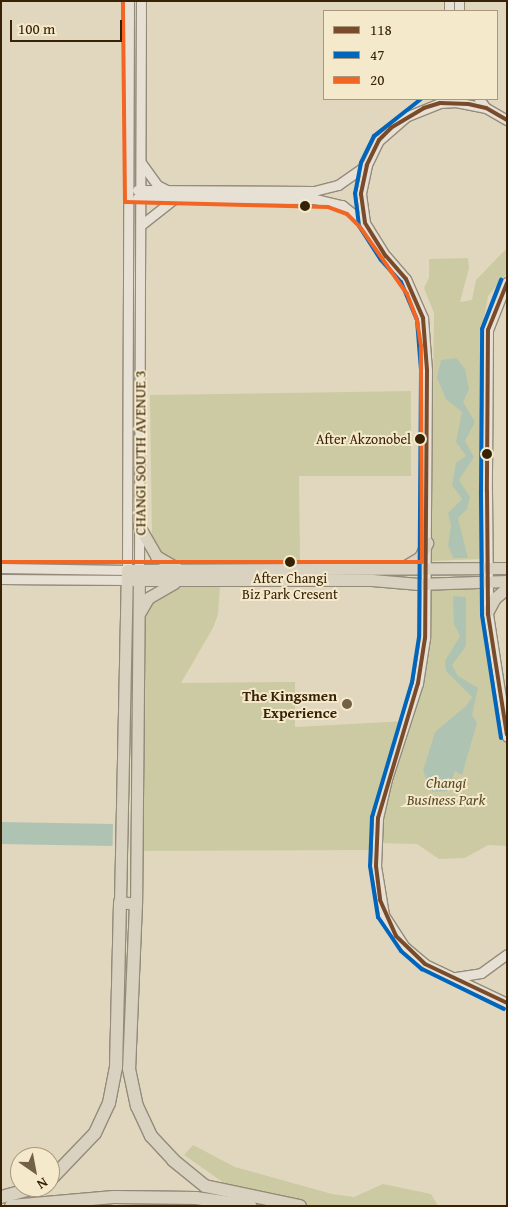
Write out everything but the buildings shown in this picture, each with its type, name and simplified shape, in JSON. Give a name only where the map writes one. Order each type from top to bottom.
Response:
[{"type":"highway","points":[[60,1170],[95,1133],[108,1104],[116,1067],[120,902]]},
{"type":"highway","points":[[136,904],[129,1069],[137,1106],[147,1128],[173,1160],[205,1186],[300,1206]]},
{"type":"highway","points":[[11,1206],[114,1197],[196,1198],[250,1206]]},
{"type":"main road","points":[[139,526],[156,556],[179,575]]},
{"type":"main road","points":[[400,569],[415,562],[427,543]]},
{"type":"main road","points":[[138,619],[148,598],[179,575],[428,568],[507,568]]},
{"type":"main road","points":[[127,575],[372,580],[428,583],[507,581]]},
{"type":"main road","name":"CHANGI SOUTH AVENUE 3","points":[[120,902],[127,575]]},
{"type":"main road","name":"CHANGI SOUTH AVENUE 3","points":[[136,904],[139,575]]},
{"type":"main road","points":[[488,611],[495,598],[507,588]]},
{"type":"main road","points":[[120,902],[136,904]]},
{"type":"street","name":"CHANGI SOUTH AVENUE 3","points":[[127,575],[129,1]]},
{"type":"street","name":"CHANGI SOUTH AVENUE 3","points":[[139,575],[142,194],[141,1]]},
{"type":"street","points":[[424,108],[430,100]]},
{"type":"street","points":[[480,100],[486,108]]},
{"type":"street","points":[[365,223],[361,194],[366,165],[379,140],[391,128],[424,108],[456,102],[486,108],[507,120]]},
{"type":"street","points":[[142,164],[157,185],[171,195],[314,191],[338,185],[366,165]]},
{"type":"street","points":[[129,194],[315,199],[342,205],[365,223],[386,256],[406,279],[426,331],[428,583],[425,638],[418,684],[386,782],[378,818],[376,866],[380,900],[396,936],[425,964],[507,1003]]},
{"type":"street","points":[[141,225],[171,195]]},
{"type":"street","points":[[507,282],[488,330],[488,611],[507,737]]},
{"type":"street","points":[[1,568],[127,575]]},
{"type":"street","points":[[1,579],[127,575]]},
{"type":"street","points":[[452,976],[481,973],[507,954]]},
{"type":"green space","points":[[507,248],[507,273],[488,296],[483,324],[481,559],[431,561],[434,313],[424,288],[429,278],[429,259],[468,258],[469,268],[460,302],[472,300],[476,280]]},
{"type":"green space","points":[[411,391],[411,476],[299,476],[300,562],[168,561],[152,540],[150,395]]},
{"type":"green space","name":"Changi Business Park","points":[[177,581],[220,586],[218,614],[213,628],[181,683],[295,682],[295,727],[407,721],[412,704],[428,583],[488,581],[507,739],[507,846],[488,845],[465,858],[439,859],[417,844],[376,843],[376,850],[136,851],[142,607]]},
{"type":"green space","points":[[193,1145],[235,1167],[332,1194],[354,1197],[383,1184],[431,1194],[438,1206],[312,1206],[234,1190],[184,1155]]},
{"type":"shaded area","points":[[456,358],[465,369],[469,389],[463,402],[475,422],[465,441],[474,457],[459,480],[470,497],[467,509],[458,518],[468,558],[453,558],[448,545],[451,525],[448,513],[462,499],[452,485],[456,463],[466,456],[456,442],[462,412],[446,399],[437,378],[441,360]]},
{"type":"shaded area","points":[[453,596],[466,597],[466,646],[452,665],[458,676],[478,688],[472,715],[477,723],[462,775],[455,771],[447,791],[432,792],[423,771],[435,732],[466,706],[472,697],[446,671],[445,661],[460,636],[454,624]]},
{"type":"shaded area","points":[[1,822],[113,824],[113,846],[1,844]]},
{"type":"transit line","name":"20","points":[[1,562],[422,562],[421,346],[417,320],[407,294],[360,227],[347,214],[328,207],[125,202],[123,1]]},
{"type":"transit line","name":"47","points":[[420,100],[374,136],[361,163],[355,193],[359,226],[381,260],[401,282],[417,320],[421,370],[419,637],[412,682],[372,817],[370,866],[378,917],[401,951],[422,969],[504,1009]]},
{"type":"transit line","name":"118","points":[[507,120],[486,108],[468,104],[440,103],[424,108],[391,128],[379,140],[367,165],[361,194],[365,223],[386,256],[406,279],[423,318],[427,370],[425,638],[418,683],[378,818],[376,866],[380,900],[396,936],[425,964],[507,1003]]},
{"type":"transit line","name":"47","points":[[501,280],[482,329],[481,491],[482,615],[501,738]]},
{"type":"transit line","name":"118","points":[[507,283],[488,330],[487,491],[488,614],[507,735]]},
{"type":"place","name":"After Akzonobel","points":[[420,439]]},
{"type":"place","name":"After Changi Biz Park Cresent","points":[[290,562]]},
{"type":"place","name":"The Kingsmen Experience","points":[[347,704]]}]
